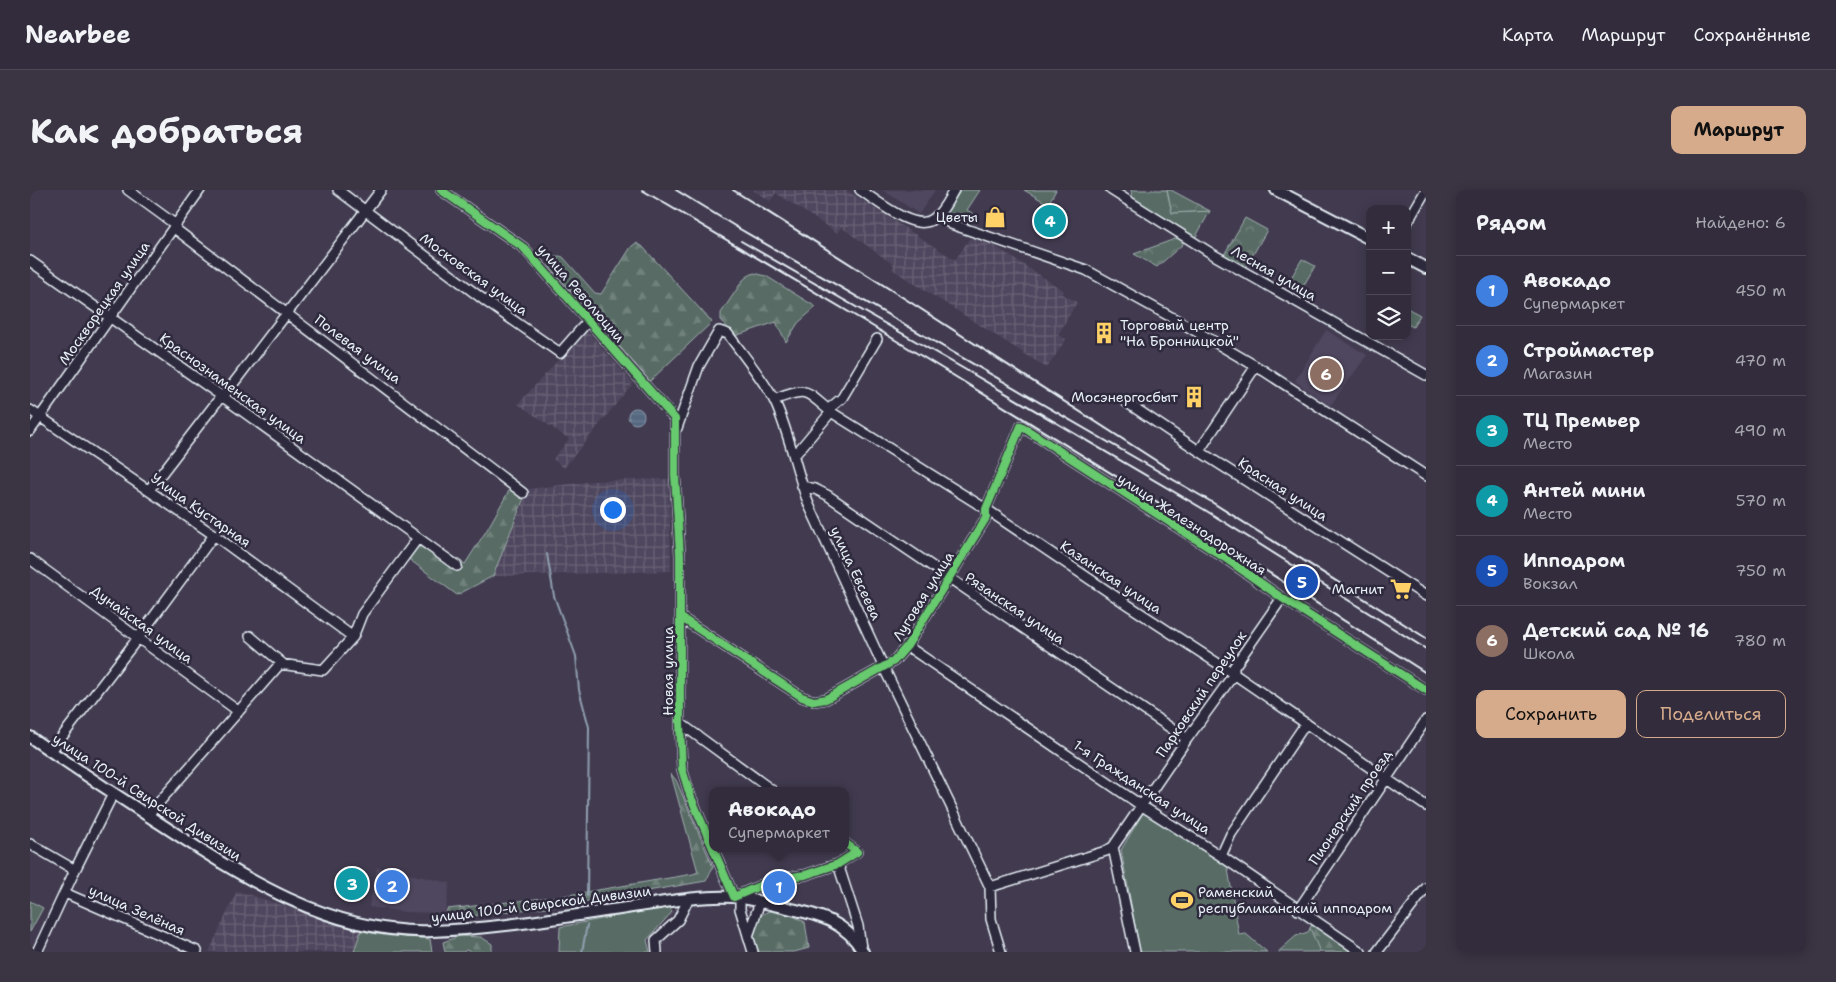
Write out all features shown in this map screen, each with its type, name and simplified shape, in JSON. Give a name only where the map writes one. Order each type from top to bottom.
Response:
[{"type":"main road","points":[[1276,190],[1366,237]]},
{"type":"main road","points":[[1411,260],[1426,268]]},
{"type":"main road","name":"улица 100-й Свирской Дивизии","points":[[30,737],[192,846],[270,890],[316,911],[342,919],[396,930],[418,932],[478,928],[688,900],[740,898],[825,917],[846,931],[862,950]]},
{"type":"street","name":"Полевая улица","points":[[128,190],[523,493]]},
{"type":"street","name":"Москворецкая улица","points":[[30,430],[200,190]]},
{"type":"street","name":"Московская улица","points":[[338,190],[484,300],[560,353],[588,321]]},
{"type":"street","points":[[149,490],[288,313],[381,190]]},
{"type":"street","name":"улица Революции","points":[[441,190],[524,248],[673,416],[675,420],[675,435]]},
{"type":"street","points":[[860,190],[908,220],[918,223],[930,221],[938,215],[954,190]]},
{"type":"street","name":"Лесная улица","points":[[1111,190],[1214,255],[1426,375]]},
{"type":"street","points":[[1411,216],[1426,190]]},
{"type":"street","points":[[938,215],[958,226],[1086,270],[1256,366],[1426,476]]},
{"type":"street","name":"Краснознаменская улица","points":[[30,261],[223,397],[457,566]]},
{"type":"street","name":"улица Евсеева","points":[[675,435],[699,366],[719,331],[728,334],[774,400],[794,456],[802,486],[884,668],[990,887]]},
{"type":"street","points":[[794,456],[831,412],[830,408],[842,398],[877,340]]},
{"type":"street","points":[[1199,452],[1256,366]]},
{"type":"street","name":"Казанская улица","points":[[774,400],[802,391],[811,396],[831,412],[986,509],[1234,674],[1385,780],[1426,806]]},
{"type":"street","name":"Красная улица","points":[[1126,402],[1199,452],[1426,596]]},
{"type":"street","name":"Улица Кустарная","points":[[30,410],[214,535],[353,637]]},
{"type":"street","name":"Луговая улица","points":[[680,617],[809,700],[826,699],[884,668],[894,661],[907,646],[986,518],[986,509],[1022,426]]},
{"type":"street","name":"улица Железнодорожная","points":[[1022,426],[1228,560],[1282,598],[1426,690]]},
{"type":"street","name":"Новая улица","points":[[675,435],[675,475],[680,555],[681,761],[683,777],[709,832]]},
{"type":"street","name":"Рязанская улица","points":[[802,486],[823,493],[1187,739]]},
{"type":"street","points":[[51,752],[214,535]]},
{"type":"street","points":[[147,816],[280,664],[322,670],[353,637],[362,614],[418,538]]},
{"type":"street","name":"Дунайская улица","points":[[30,559],[238,711]]},
{"type":"street","name":"Парковский переулок","points":[[1113,847],[1234,674],[1234,668],[1282,598]]},
{"type":"street","points":[[250,636],[284,665]]},
{"type":"street","name":"1-я Гражданская улица","points":[[907,646],[1361,952]]},
{"type":"street","name":"Пионерский проезд","points":[[1298,910],[1426,720]]},
{"type":"street","points":[[680,723],[768,787]]},
{"type":"street","points":[[1221,856],[1231,834],[1306,723]]},
{"type":"street","points":[[35,950],[113,794]]},
{"type":"street","points":[[30,844],[75,870]]},
{"type":"street","points":[[753,952],[740,909],[740,898],[774,880],[804,875],[838,864],[857,852],[849,846]]},
{"type":"street","points":[[1000,952],[992,919],[990,887],[1106,852],[1113,847],[1135,952]]},
{"type":"street","name":"Новая улица","points":[[718,852],[740,898]]},
{"type":"street","points":[[838,864],[858,926],[862,950]]},
{"type":"street","points":[[1377,952],[1426,888]]},
{"type":"street","name":"улица Зелёная","points":[[65,893],[197,952]]},
{"type":"street","points":[[657,952],[655,941],[677,921],[688,900]]},
{"type":"street","points":[[748,936],[760,902]]},
{"type":"shaded area","points":[[753,190],[846,190],[955,260],[970,238],[993,245],[1064,291],[1062,294],[1077,302],[1058,335],[1066,339],[1047,368],[892,269],[894,265],[841,227],[837,233],[776,193],[770,201]]},
{"type":"shaded area","points":[[883,190],[935,190],[919,214]]},
{"type":"shaded area","points":[[586,330],[633,383],[564,468],[553,459],[569,439],[518,404]]},
{"type":"shaded area","points":[[1326,330],[1367,355],[1330,406],[1295,381]]},
{"type":"shaded area","points":[[669,479],[671,571],[493,576],[529,489],[594,481]]},
{"type":"shaded area","points":[[377,867],[450,883],[445,913],[406,912],[369,907]]},
{"type":"shaded area","points":[[237,891],[361,930],[354,952],[209,952]]},
{"type":"green space","points":[[961,190],[980,190],[967,210],[977,216],[967,224],[952,220],[948,217],[947,212]]},
{"type":"green space","points":[[1024,190],[1056,190],[1048,204]]},
{"type":"green space","points":[[1131,190],[1167,190],[1172,213],[1210,211],[1193,242],[1133,204]]},
{"type":"green space","points":[[1167,190],[1171,190],[1210,211],[1172,213]]},
{"type":"green space","points":[[1245,218],[1267,230],[1246,267],[1224,255]]},
{"type":"green space","points":[[1183,236],[1183,244],[1157,267],[1134,254]]},
{"type":"green space","points":[[636,243],[642,246],[712,322],[650,381],[549,266],[553,257],[563,257],[595,293],[601,294],[631,247]]},
{"type":"green space","points":[[1302,259],[1315,266],[1301,290],[1288,283]]},
{"type":"green space","points":[[754,273],[766,276],[816,307],[798,323],[786,342],[776,322],[735,336],[721,320],[721,313],[743,280]]},
{"type":"green space","points":[[1411,310],[1420,315],[1413,327],[1411,326]]},
{"type":"green space","points":[[511,487],[524,498],[493,576],[457,595],[406,557],[424,537],[465,564]]},
{"type":"green space","points":[[671,774],[676,780],[713,867],[706,881],[571,904],[446,919],[447,909],[562,896],[698,872]]},
{"type":"green space","name":"Раменский республиканский ипподром","points":[[1144,811],[1227,863],[1239,935],[1246,934],[1267,952],[1140,952],[1121,850]]},
{"type":"green space","points":[[30,901],[43,908],[30,932]]},
{"type":"green space","points":[[669,906],[672,912],[647,940],[650,952],[559,952],[560,927]]},
{"type":"green space","points":[[770,911],[793,916],[805,922],[809,948],[794,952],[759,952],[752,934],[760,917]]},
{"type":"green space","name":"Раменский республиканский ипподром","points":[[1313,923],[1356,952],[1278,952],[1296,936],[1308,932]]},
{"type":"green space","points":[[1313,923],[1356,952],[1320,952],[1310,928]]},
{"type":"green space","points":[[361,930],[430,939],[432,952],[354,952]]},
{"type":"green space","points":[[460,936],[481,937],[492,944],[492,952],[471,952],[466,950],[464,952],[445,952],[443,942]]},
{"type":"water","points":[[633,408],[639,408],[644,413],[642,422],[633,424],[628,419],[628,413]]},
{"type":"waterway","points":[[547,554],[554,596],[576,656],[579,690],[589,727],[587,896]]},
{"type":"waterway","points":[[582,952],[587,925]]},
{"type":"railway","points":[[642,190],[956,377],[1196,526],[1426,673]]},
{"type":"railway","points":[[676,190],[738,228],[1210,501],[1426,638]]},
{"type":"railway","points":[[733,190],[1169,469]]},
{"type":"railway","points":[[741,241],[1205,510],[1426,649]]},
{"type":"cycle path","points":[[441,190],[524,248],[675,419],[675,475],[680,555],[680,723],[682,769],[690,795],[709,839]]},
{"type":"cycle path","points":[[680,617],[802,697],[814,701],[826,699],[894,661],[907,646],[986,518],[986,509],[1021,426],[1228,560],[1282,598],[1426,690]]},
{"type":"cycle path","points":[[715,852],[734,897],[773,880],[805,875],[838,864],[857,852],[849,846]]},
{"type":"place","name":"Цветы","points":[[995,217]]},
{"type":"place","name":"Антей мини","points":[[1050,221]]},
{"type":"place","name":"Торговый центр \"На Бронницкой\"","points":[[1104,333]]},
{"type":"place","name":"Детский сад № 16","points":[[1326,374]]},
{"type":"place","name":"Мосэнергосбыт","points":[[1194,397]]},
{"type":"place","name":"Ипподром","points":[[1302,582]]},
{"type":"place","name":"Магнит","points":[[1401,589]]},
{"type":"place","name":"ТЦ Премьер","points":[[352,884]]},
{"type":"place","name":"Строймастер","points":[[392,886]]},
{"type":"place","name":"Авокадо","points":[[779,887]]},
{"type":"place","name":"Раменский республиканский ипподром","points":[[1182,900]]}]
